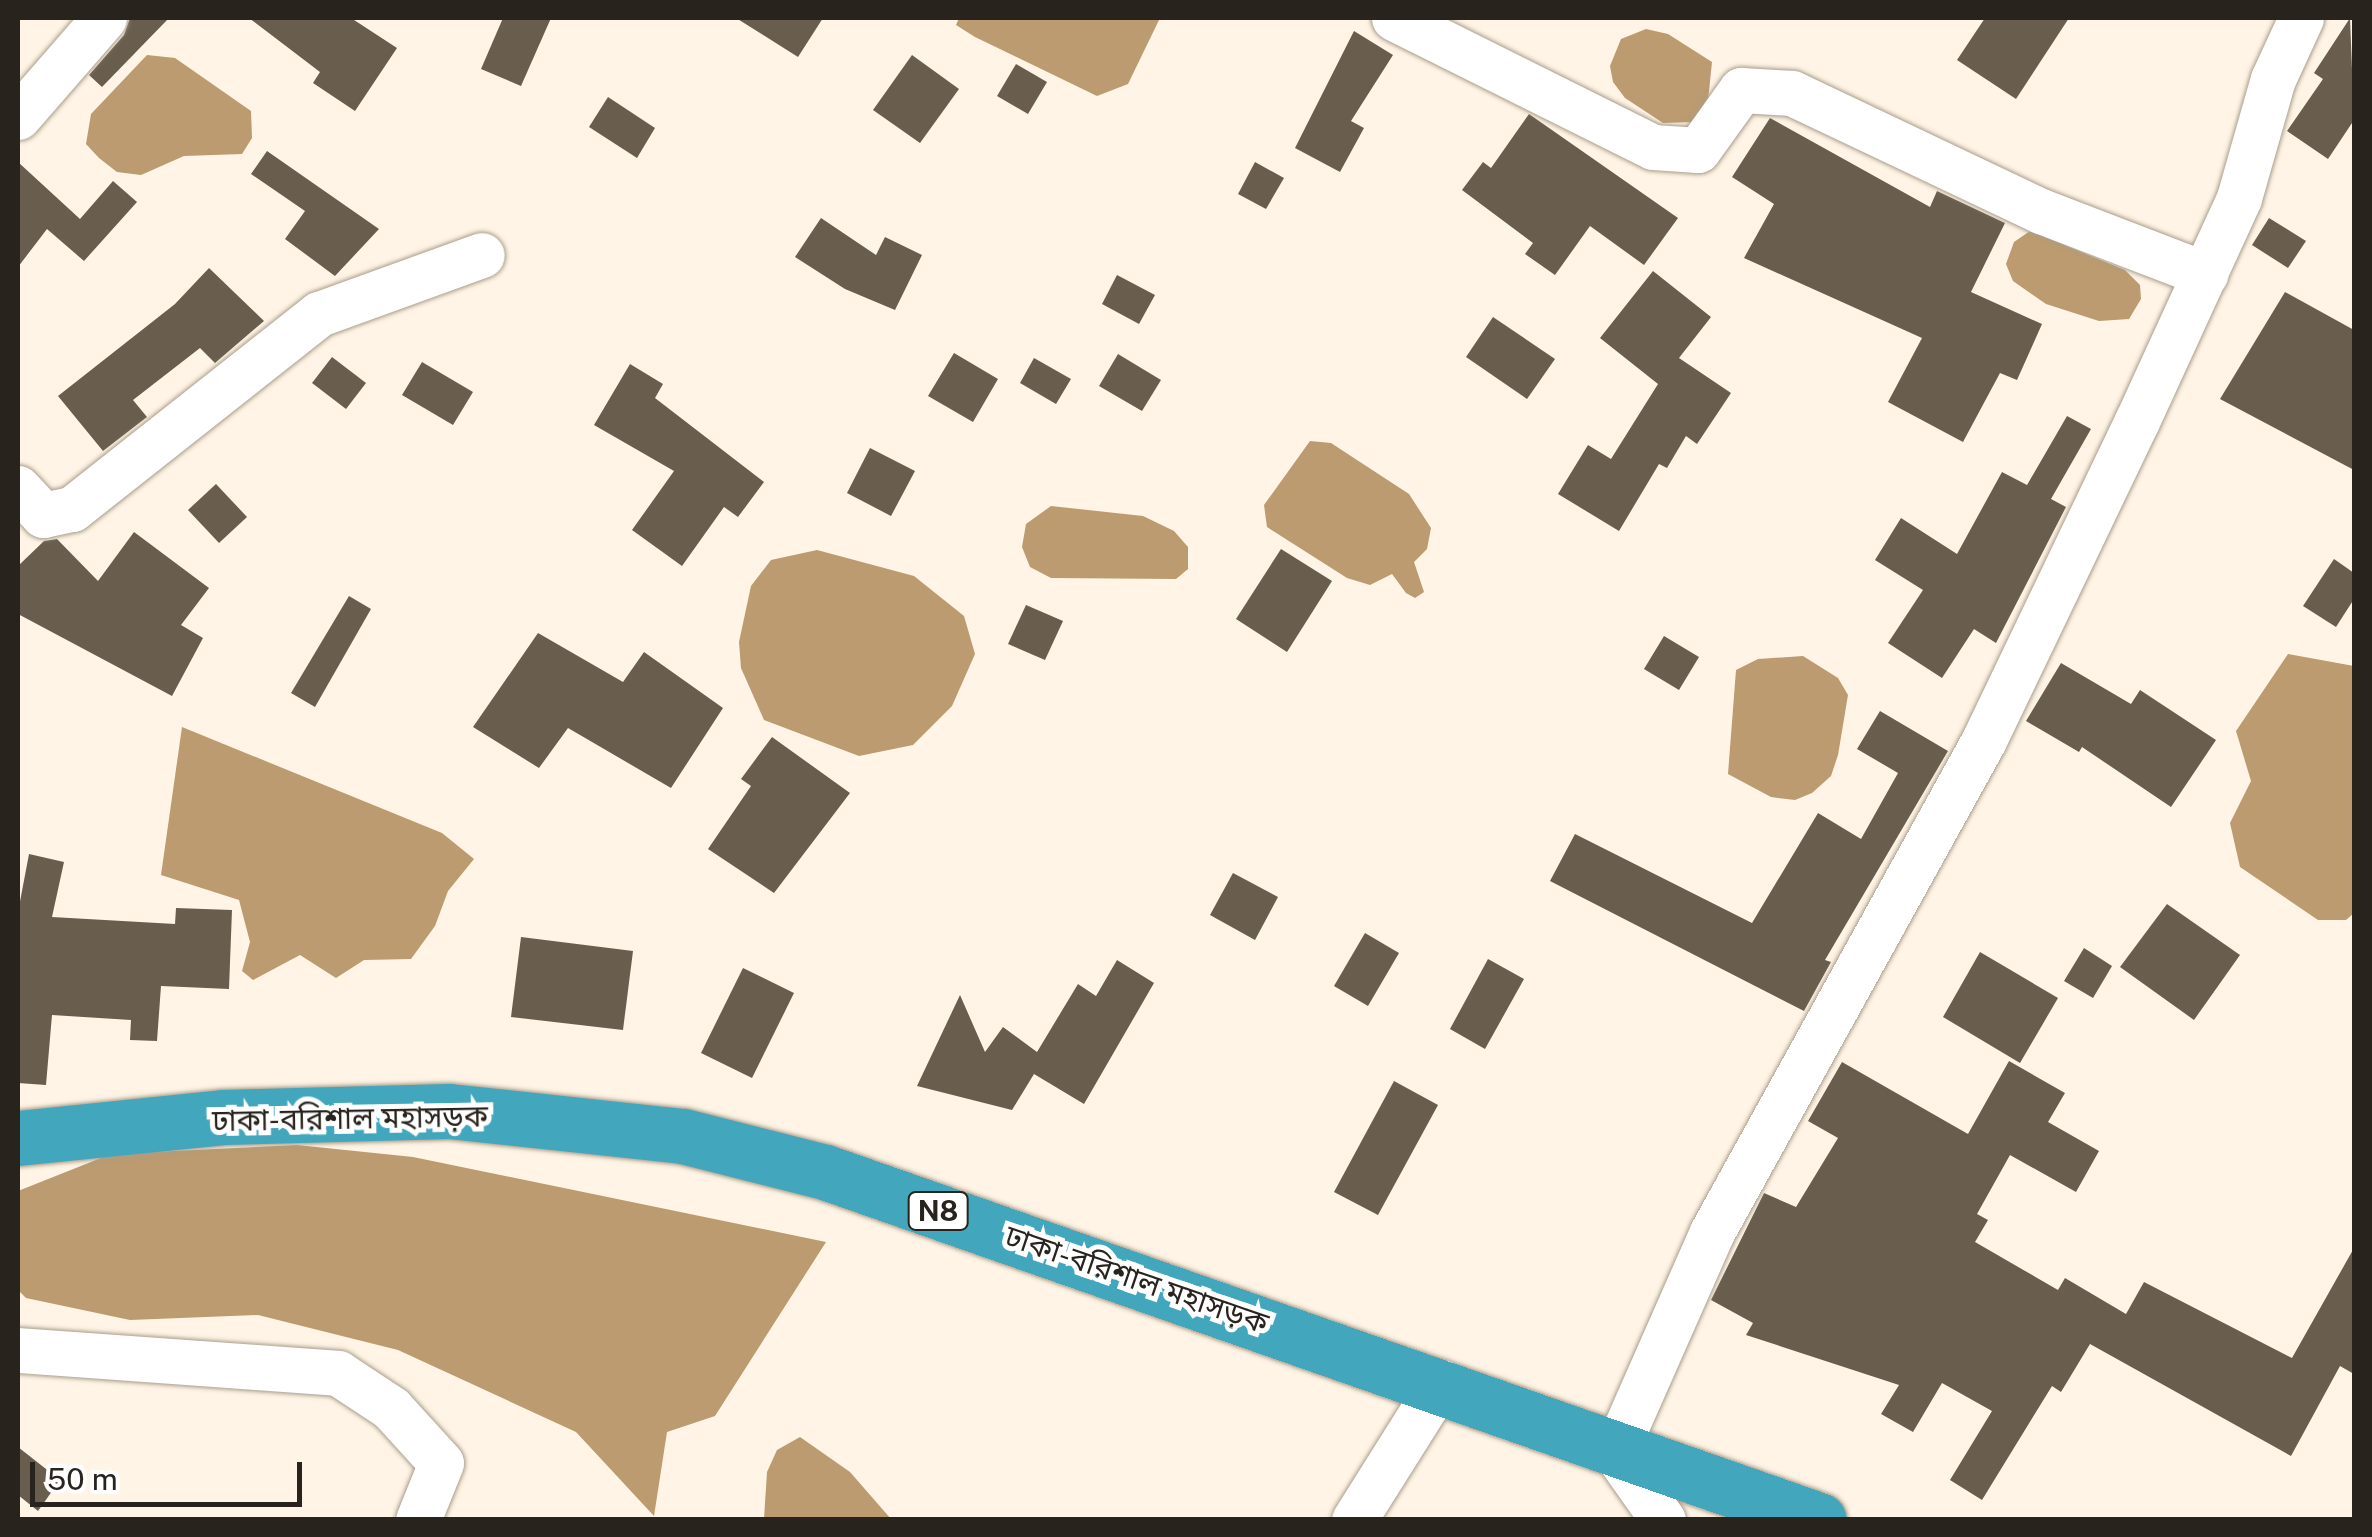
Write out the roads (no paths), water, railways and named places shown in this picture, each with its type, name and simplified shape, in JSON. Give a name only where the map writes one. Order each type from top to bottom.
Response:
[{"type":"highway","name":"ঢাকা-বরিশাল মহাসড়ক","points":[[18,1138],[222,1117],[449,1110],[683,1136],[825,1172],[1442,1382],[1614,1452],[1819,1520]]},
{"type":"street","points":[[18,117],[104,18]]},
{"type":"street","points":[[1394,18],[1653,147],[1698,150],[1741,90],[1792,92],[2040,210],[2205,274]]},
{"type":"street","points":[[1664,1520],[1614,1452],[1712,1232],[1984,740],[2239,198],[2273,80],[2301,18]]},
{"type":"street","points":[[18,488],[43,515],[72,509],[319,314],[482,256]]},
{"type":"street","points":[[18,1350],[338,1373],[391,1408],[442,1463],[418,1520]]},
{"type":"street","points":[[1354,1520],[1442,1382]]}]
